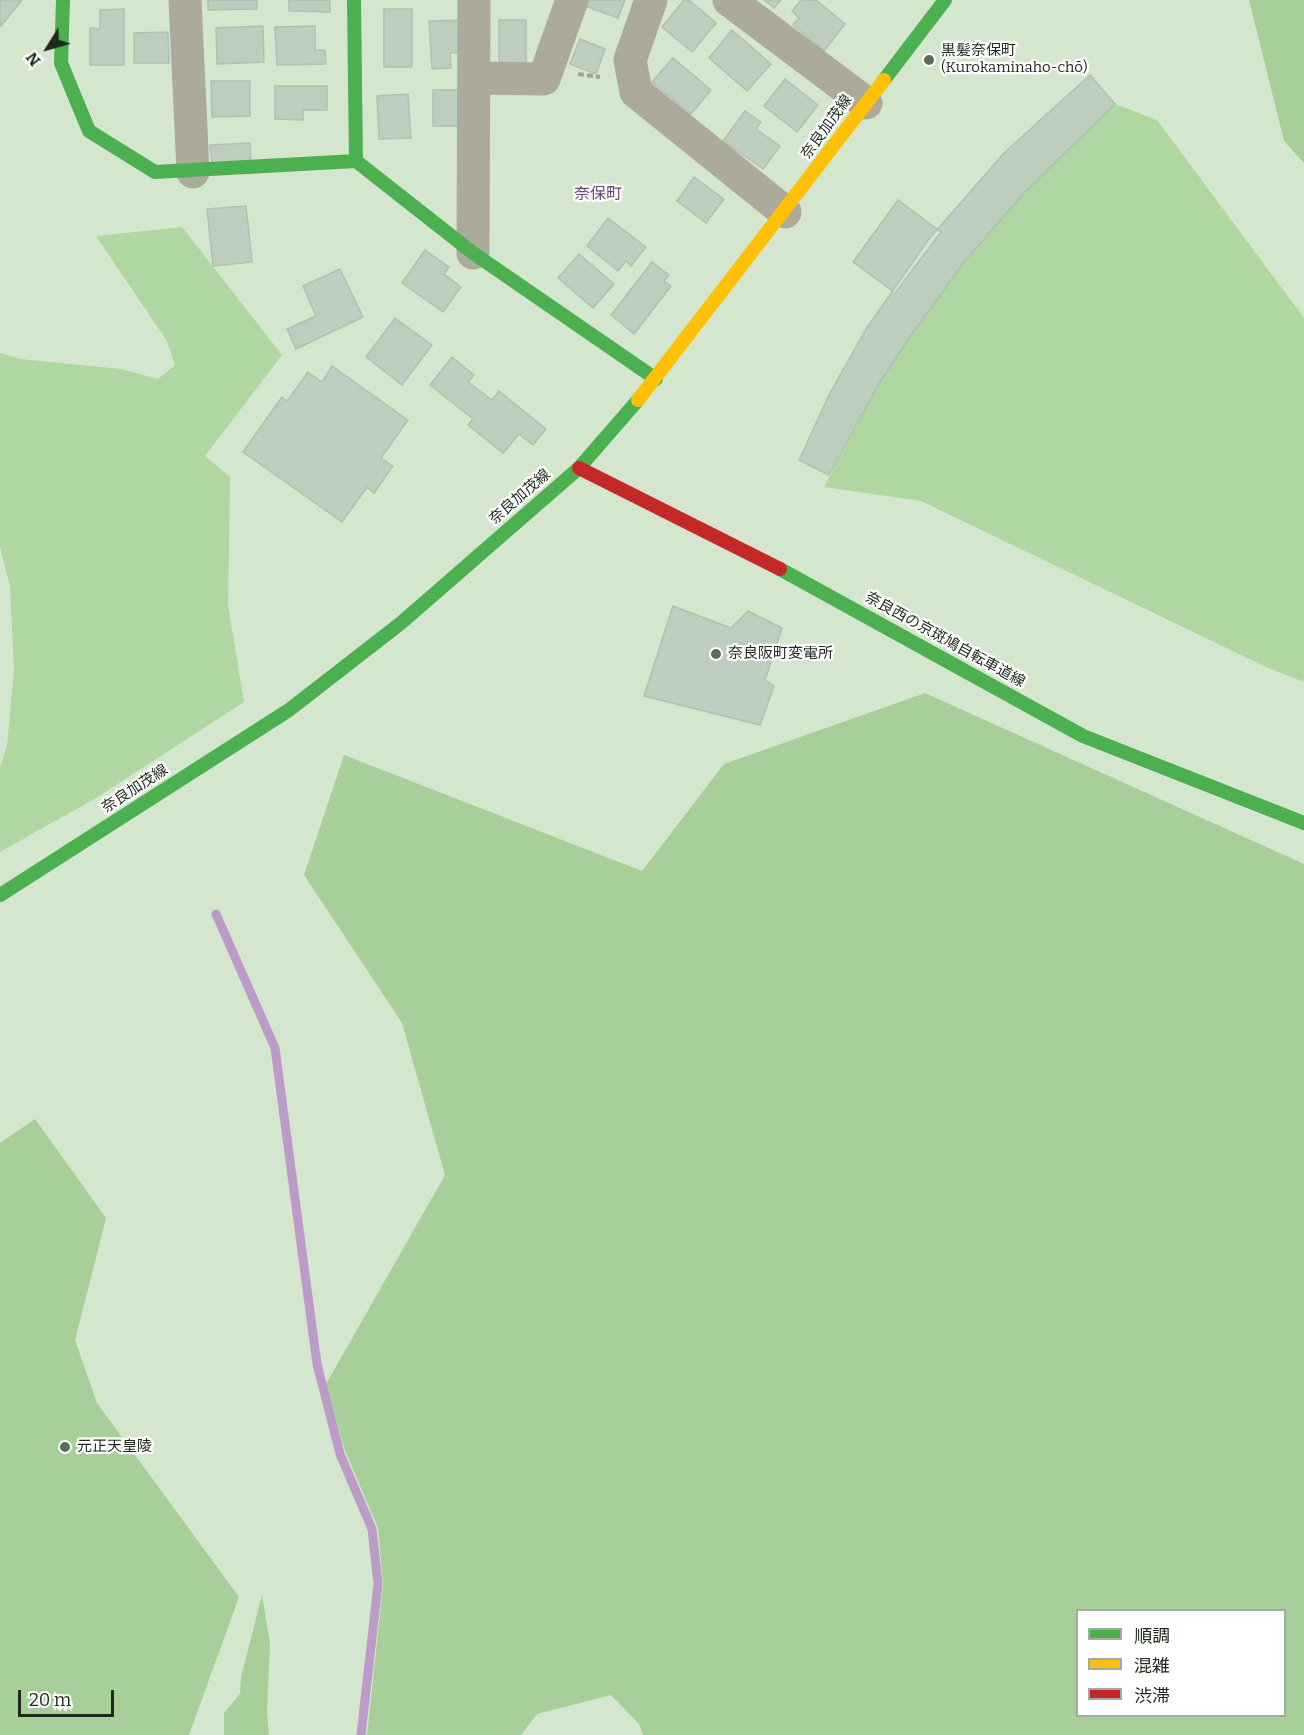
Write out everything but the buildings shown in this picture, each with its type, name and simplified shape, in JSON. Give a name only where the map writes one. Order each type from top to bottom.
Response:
[{"type":"main road","points":[[63,0],[61,63],[88,131],[155,172],[193,172],[356,160],[473,253],[656,379]]},
{"type":"main road","points":[[354,0],[356,160]]},
{"type":"main road","name":"奈良加茂線","points":[[0,895],[288,710],[401,623],[579,468],[656,379],[945,0]]},
{"type":"main road","name":"奈良西の京斑鳩自転車道線","points":[[579,468],[818,588],[1083,736],[1304,823]]},
{"type":"street","points":[[185,0],[193,172]]},
{"type":"street","points":[[473,253],[474,0]]},
{"type":"street","points":[[474,78],[544,79],[572,0]]},
{"type":"street","points":[[651,0],[630,60],[636,92],[785,212]]},
{"type":"street","points":[[729,0],[866,103]]},
{"type":"path","points":[[548,70],[634,82]]},
{"type":"green space","points":[[1249,0],[1304,0],[1304,163],[1284,141]]},
{"type":"green space","points":[[1115,104],[1157,120],[1304,318],[1304,682],[1268,668],[921,501],[824,487],[880,382],[964,262],[1024,192]]},
{"type":"green space","points":[[182,227],[282,355],[205,456],[230,477],[228,605],[244,702],[96,798],[0,852],[0,767],[7,746],[14,670],[10,586],[0,547],[0,353],[20,359],[121,369],[158,379],[175,365],[167,341],[96,236]]},
{"type":"green space","points":[[925,693],[1304,864],[1304,1735],[643,1735],[639,1724],[611,1695],[537,1714],[521,1735],[367,1735],[383,1585],[378,1528],[344,1448],[326,1384],[445,1175],[402,1023],[304,875],[344,755],[642,871],[724,764]]},
{"type":"green space","points":[[35,1119],[106,1218],[75,1340],[97,1403],[239,1597],[189,1735],[0,1735],[0,1143]]},
{"type":"green space","points":[[262,1595],[270,1644],[267,1712],[269,1735],[224,1735],[224,1713],[240,1694],[241,1677]]},
{"type":"waterway","points":[[216,914],[275,1048],[317,1364],[340,1454],[372,1529],[378,1584],[361,1735]]},
{"type":"traffic: fast","points":[[63,0],[61,63],[89,131],[155,172],[356,161]]},
{"type":"traffic: fast","points":[[354,0],[356,161],[473,253],[656,379]]},
{"type":"traffic: fast","points":[[884,80],[945,0]]},
{"type":"traffic: fast","points":[[0,895],[289,710],[401,623],[579,468],[638,400]]},
{"type":"traffic: fast","points":[[780,569],[1083,736],[1304,823]]},
{"type":"traffic: slow","points":[[638,400],[884,80]]},
{"type":"traffic: jam","points":[[579,468],[780,569]]},
{"type":"place","name":"黒髪奈保町 (Kurokaminaho-chō)","points":[[929,60]]},
{"type":"place","name":"奈良阪町変電所","points":[[716,654]]},
{"type":"place","name":"元正天皇陵","points":[[65,1447]]},
{"type":"district","name":"奈保町","points":[[598,195]]}]
